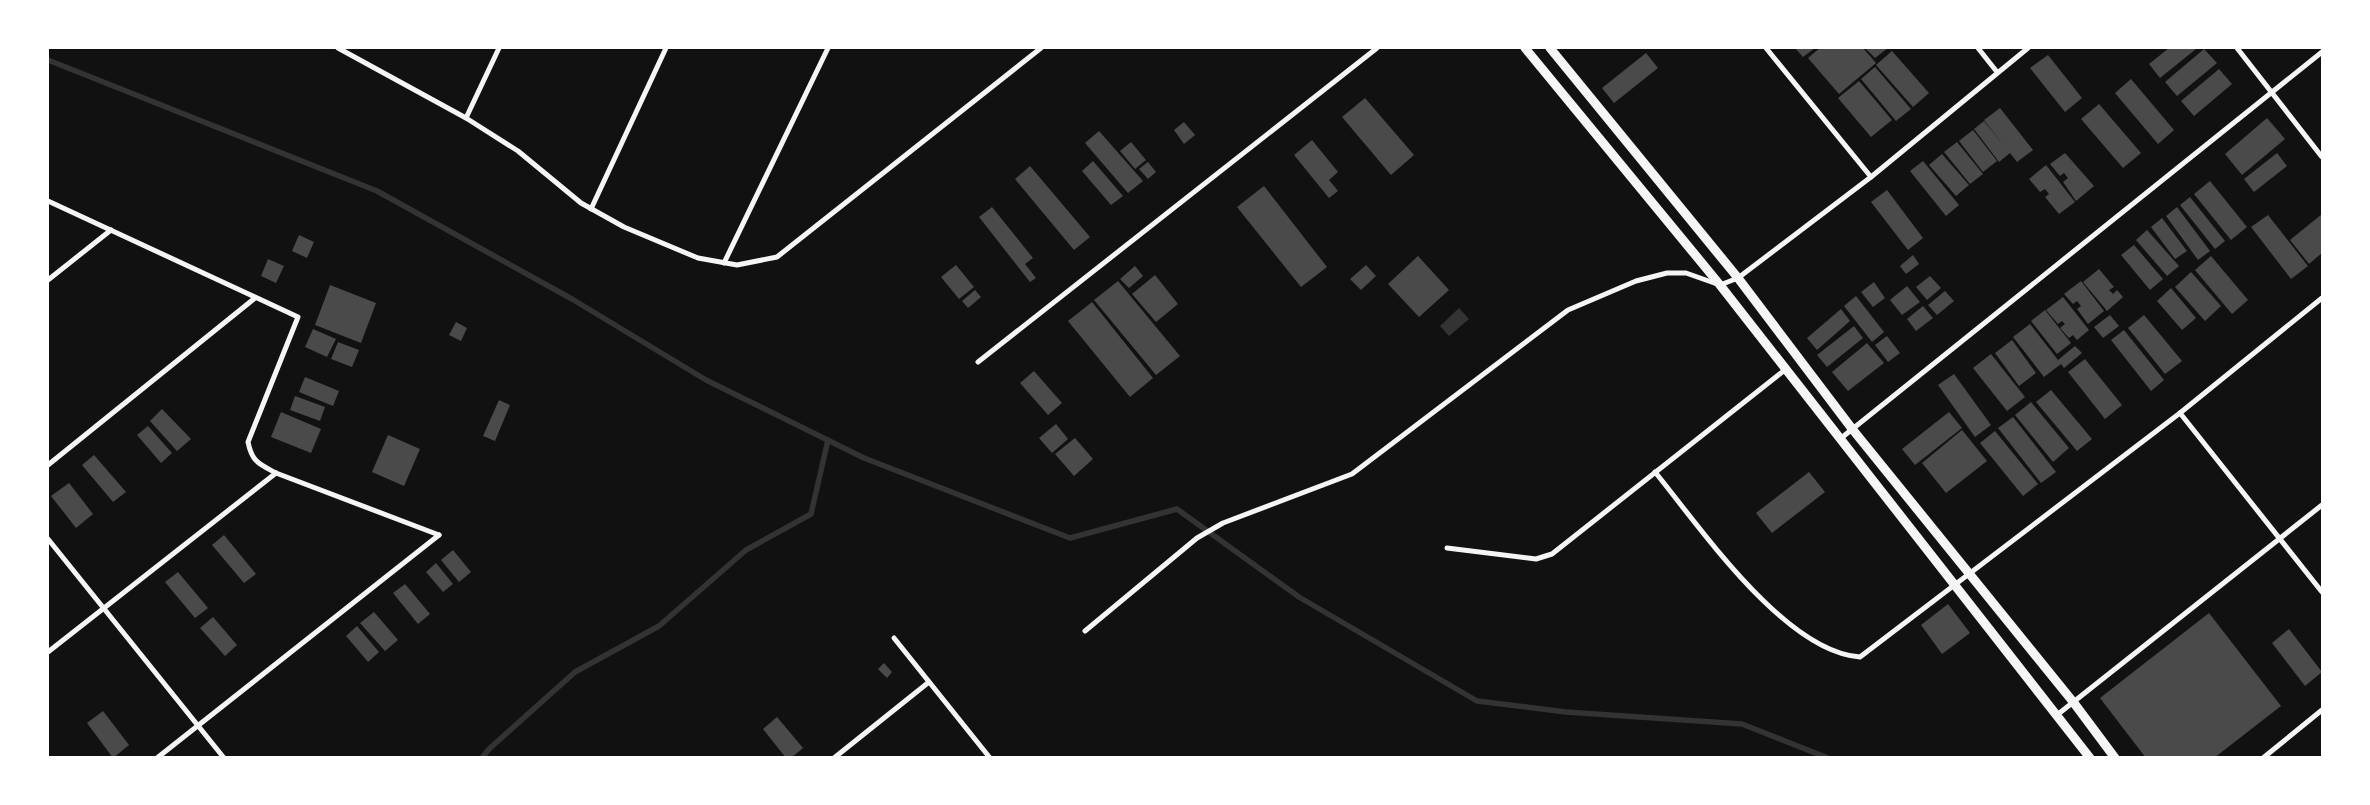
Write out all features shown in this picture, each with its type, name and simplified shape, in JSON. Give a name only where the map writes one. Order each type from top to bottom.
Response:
[{"type":"street","points":[[338,48],[466,118],[518,151],[580,203],[624,227],[698,258],[737,265],[777,257],[1041,48]]},
{"type":"street","points":[[466,118],[499,48]]},
{"type":"street","points":[[591,209],[666,48]]},
{"type":"street","points":[[724,262],[828,48]]},
{"type":"street","points":[[978,362],[1377,48]]},
{"type":"street","points":[[1525,48],[1720,285],[2090,758]]},
{"type":"street","points":[[1550,48],[1738,278],[1854,430],[2074,703],[2114,758]]},
{"type":"street","points":[[1766,48],[1872,177]]},
{"type":"street","points":[[1978,48],[1997,72]]},
{"type":"street","points":[[1085,631],[1197,538],[1223,523],[1352,474],[1568,310],[1636,281],[1667,273],[1686,273],[1720,285],[1738,278],[1872,177],[2028,48]]},
{"type":"street","points":[[2237,48],[2322,157]]},
{"type":"street","points":[[1840,439],[1854,430],[2322,52]]},
{"type":"street","points":[[48,200],[298,317],[248,442],[250,454],[258,463],[276,473],[439,535],[157,758]]},
{"type":"street","points":[[48,280],[111,230]]},
{"type":"street","points":[[48,466],[255,298]]},
{"type":"street","points":[[1656,472],[1738,574],[1772,610],[1826,648],[1847,656],[1860,657],[2180,413],[2322,298]]},
{"type":"street","points":[[1446,548],[1536,559],[1552,554],[1786,369]]},
{"type":"street","points":[[2180,413],[2322,592]]},
{"type":"street","points":[[48,652],[276,473]]},
{"type":"street","points":[[2056,714],[2074,703],[2322,505]]},
{"type":"street","points":[[48,539],[102,609],[224,758]]},
{"type":"street","points":[[894,638],[990,758]]},
{"type":"street","points":[[834,758],[929,682]]},
{"type":"street","points":[[2263,758],[2322,710]]},
{"type":"shaded area","points":[[1459,308],[1469,319],[1449,336],[1440,326]]},
{"type":"building","points":[[1795,48],[1815,48],[1803,57]]},
{"type":"building","points":[[1820,48],[1863,48],[1876,63],[1839,94],[1808,58]]},
{"type":"building","points":[[1865,48],[1888,48],[1875,58]]},
{"type":"building","points":[[2169,48],[2196,49],[2160,78],[2149,64]]},
{"type":"building","points":[[2204,49],[2217,63],[2177,96],[2165,82]]},
{"type":"building","points":[[1892,51],[1929,93],[1913,107],[1876,65]]},
{"type":"building","points":[[1646,53],[1658,68],[1614,103],[1602,88]]},
{"type":"building","points":[[2048,55],[2082,98],[2065,112],[2030,68]]},
{"type":"building","points":[[1875,67],[1911,109],[1896,121],[1861,79]]},
{"type":"building","points":[[2219,69],[2232,84],[2194,116],[2181,101]]},
{"type":"building","points":[[2131,79],[2174,130],[2158,144],[2115,93]]},
{"type":"building","points":[[1859,81],[1892,120],[1871,137],[1838,98]]},
{"type":"building","points":[[1365,98],[1414,155],[1391,175],[1342,117]]},
{"type":"building","points":[[2099,104],[2141,153],[2123,168],[2081,119]]},
{"type":"building","points":[[2000,108],[2033,150],[2017,162],[2010,153],[1999,162],[1974,129],[1984,121],[2004,146],[1984,120]]},
{"type":"building","points":[[2267,118],[2285,139],[2242,175],[2225,154]]},
{"type":"building","points":[[1184,122],[1195,135],[1184,144],[1174,130]]},
{"type":"building","points":[[1973,130],[1997,161],[1983,172],[1959,141]]},
{"type":"building","points":[[1099,131],[1143,181],[1128,193],[1085,143]]},
{"type":"building","points":[[1312,140],[1338,172],[1329,180],[1338,191],[1329,198],[1294,155]]},
{"type":"building","points":[[1131,142],[1146,160],[1135,169],[1120,151]]},
{"type":"building","points":[[1957,142],[1983,174],[1970,184],[1944,152]]},
{"type":"building","points":[[2065,153],[2094,186],[2076,201],[2063,182],[2068,178],[2064,173],[2060,176],[2050,164]]},
{"type":"building","points":[[2277,153],[2287,166],[2254,192],[2244,179]]},
{"type":"building","points":[[1942,154],[1969,185],[1956,196],[1929,165]]},
{"type":"building","points":[[1093,161],[1123,196],[1111,205],[1082,171]]},
{"type":"building","points":[[1923,161],[1959,205],[1946,216],[1910,171]]},
{"type":"building","points":[[1148,162],[1156,172],[1148,179],[1139,169]]},
{"type":"building","points":[[2046,165],[2075,202],[2059,214],[2045,197],[2049,194],[2045,189],[2040,192],[2029,179]]},
{"type":"building","points":[[1030,166],[1090,237],[1074,250],[1015,179]]},
{"type":"building","points":[[2210,181],[2247,227],[2231,240],[2194,194]]},
{"type":"building","points":[[1264,186],[1327,267],[1301,287],[1237,207]]},
{"type":"building","points":[[1887,190],[1923,238],[1908,250],[1871,202]]},
{"type":"building","points":[[2190,197],[2225,241],[2215,249],[2180,205]]},
{"type":"building","points":[[992,207],[1033,258],[1025,264],[1036,278],[1030,282],[979,217]]},
{"type":"building","points":[[2177,207],[2210,251],[2198,260],[2166,216]]},
{"type":"building","points":[[2322,214],[2322,253],[2309,264],[2290,240]]},
{"type":"building","points":[[2268,215],[2308,266],[2291,279],[2251,227]]},
{"type":"building","points":[[2162,218],[2187,251],[2175,259],[2151,227]]},
{"type":"building","points":[[2147,230],[2179,266],[2167,276],[2136,240]]},
{"type":"building","points":[[299,235],[314,242],[307,258],[292,251]]},
{"type":"building","points":[[2134,245],[2163,279],[2150,290],[2121,255]]},
{"type":"building","points":[[1913,255],[1919,264],[1906,274],[1900,266]]},
{"type":"building","points":[[1418,256],[1449,290],[1419,317],[1388,284]]},
{"type":"building","points":[[2211,256],[2248,300],[2232,314],[2195,270]]},
{"type":"building","points":[[268,259],[284,266],[276,283],[261,276]]},
{"type":"building","points":[[956,265],[974,287],[959,299],[941,277]]},
{"type":"building","points":[[1366,265],[1376,276],[1361,290],[1350,279]]},
{"type":"building","points":[[1135,266],[1143,276],[1129,288],[1120,279]]},
{"type":"building","points":[[2099,269],[2114,287],[2109,290],[2113,294],[2117,290],[2123,297],[2107,311],[2083,282]]},
{"type":"building","points":[[2191,272],[2221,306],[2205,321],[2175,287]]},
{"type":"building","points":[[1155,275],[1178,304],[1156,322],[1132,294]]},
{"type":"building","points":[[1930,276],[1941,288],[1927,300],[1916,287]]},
{"type":"building","points":[[1118,281],[1180,356],[1156,375],[1094,300]]},
{"type":"building","points":[[2081,281],[2104,311],[2088,324],[2077,309],[2081,306],[2077,301],[2073,304],[2064,294]]},
{"type":"building","points":[[1874,282],[1885,298],[1873,307],[1861,292]]},
{"type":"building","points":[[330,285],[376,303],[361,343],[315,325]]},
{"type":"building","points":[[1907,286],[1920,302],[1902,315],[1890,300]]},
{"type":"building","points":[[2171,288],[2196,318],[2182,330],[2157,301]]},
{"type":"building","points":[[975,290],[981,297],[968,308],[962,301]]},
{"type":"building","points":[[1945,291],[1954,301],[1937,315],[1928,305]]},
{"type":"building","points":[[1856,296],[1884,332],[1872,342],[1844,306]]},
{"type":"building","points":[[2063,297],[2089,330],[2077,340],[2073,335],[2069,338],[2060,328],[2065,324],[2062,321],[2058,324],[2046,310]]},
{"type":"building","points":[[1092,302],[1153,378],[1130,397],[1068,321]]},
{"type":"building","points":[[1923,306],[1933,318],[1916,331],[1907,319]]},
{"type":"building","points":[[1841,309],[1850,321],[1817,350],[1807,338]]},
{"type":"building","points":[[2045,310],[2071,343],[2057,354],[2031,321]]},
{"type":"building","points":[[2110,315],[2119,326],[2103,338],[2094,327]]},
{"type":"building","points":[[2144,315],[2182,361],[2165,374],[2128,328]]},
{"type":"building","points":[[456,322],[467,328],[461,341],[449,335]]},
{"type":"building","points":[[2030,324],[2058,360],[2075,346],[2082,353],[2064,368],[2061,364],[2044,377],[2013,337]]},
{"type":"building","points":[[1854,326],[1863,338],[1827,367],[1817,355]]},
{"type":"building","points":[[313,329],[336,339],[327,357],[305,347]]},
{"type":"building","points":[[2124,330],[2164,380],[2151,391],[2111,340]]},
{"type":"building","points":[[1887,336],[1900,353],[1888,362],[1875,345]]},
{"type":"building","points":[[2012,340],[2036,373],[2019,386],[1995,353]]},
{"type":"building","points":[[338,342],[359,350],[352,367],[331,359]]},
{"type":"building","points":[[1867,343],[1884,363],[1848,391],[1832,372]]},
{"type":"building","points":[[1991,354],[2025,397],[2007,411],[1973,368]]},
{"type":"building","points":[[2085,359],[2122,405],[2105,419],[2068,372]]},
{"type":"building","points":[[1034,371],[1062,403],[1048,415],[1020,383]]},
{"type":"building","points":[[1954,374],[1991,425],[1975,437],[1938,385]]},
{"type":"building","points":[[305,377],[339,391],[333,406],[299,392]]},
{"type":"building","points":[[2051,390],[2092,439],[2077,451],[2036,402]]},
{"type":"building","points":[[295,396],[325,407],[320,421],[290,410]]},
{"type":"building","points":[[499,400],[510,405],[495,441],[483,436]]},
{"type":"building","points":[[2031,402],[2069,448],[2053,462],[2015,415]]},
{"type":"building","points":[[162,409],[191,439],[177,451],[150,421]]},
{"type":"building","points":[[281,412],[321,429],[311,453],[271,437]]},
{"type":"building","points":[[1949,412],[1962,428],[1915,465],[1902,449]]},
{"type":"building","points":[[2013,417],[2056,472],[2041,483],[1998,428]]},
{"type":"building","points":[[1056,424],[1068,439],[1052,453],[1039,438]]},
{"type":"building","points":[[148,426],[172,453],[161,463],[137,435]]},
{"type":"building","points":[[1962,430],[1987,461],[1946,493],[1922,463]]},
{"type":"building","points":[[1995,431],[2038,484],[2023,496],[1980,443]]},
{"type":"building","points":[[388,435],[420,449],[404,486],[372,472]]},
{"type":"building","points":[[1075,438],[1093,459],[1074,476],[1055,454]]},
{"type":"building","points":[[94,455],[126,492],[113,502],[82,465]]},
{"type":"building","points":[[1809,472],[1825,492],[1772,533],[1756,513]]},
{"type":"building","points":[[69,483],[93,514],[76,528],[51,496]]},
{"type":"building","points":[[224,535],[256,574],[244,583],[212,545]]},
{"type":"building","points":[[453,550],[471,572],[459,582],[441,560]]},
{"type":"building","points":[[436,563],[453,584],[443,592],[426,572]]},
{"type":"building","points":[[178,572],[208,608],[195,618],[165,582]]},
{"type":"building","points":[[405,584],[430,614],[418,624],[393,593]]},
{"type":"building","points":[[1948,604],[1970,633],[1942,654],[1921,625]]},
{"type":"building","points":[[374,612],[398,640],[385,651],[360,623]]},
{"type":"building","points":[[2209,613],[2281,706],[2214,758],[2146,758],[2100,698]]},
{"type":"building","points":[[213,617],[237,645],[225,656],[200,628]]},
{"type":"building","points":[[357,626],[379,652],[368,662],[346,636]]},
{"type":"building","points":[[2289,629],[2322,672],[2305,686],[2272,643]]},
{"type":"building","points":[[884,663],[892,672],[887,678],[878,669]]},
{"type":"building","points":[[103,711],[129,745],[113,758],[87,723]]},
{"type":"building","points":[[777,717],[803,748],[791,758],[786,758],[763,729]]},
{"type":"waterway","points":[[48,60],[377,191],[572,299],[706,380],[864,458],[1070,538],[1177,509],[1299,597],[1477,701],[1566,712],[1742,724],[1828,758]]},
{"type":"waterway","points":[[482,758],[489,749],[575,672],[659,626],[746,550],[811,514],[828,440]]}]
